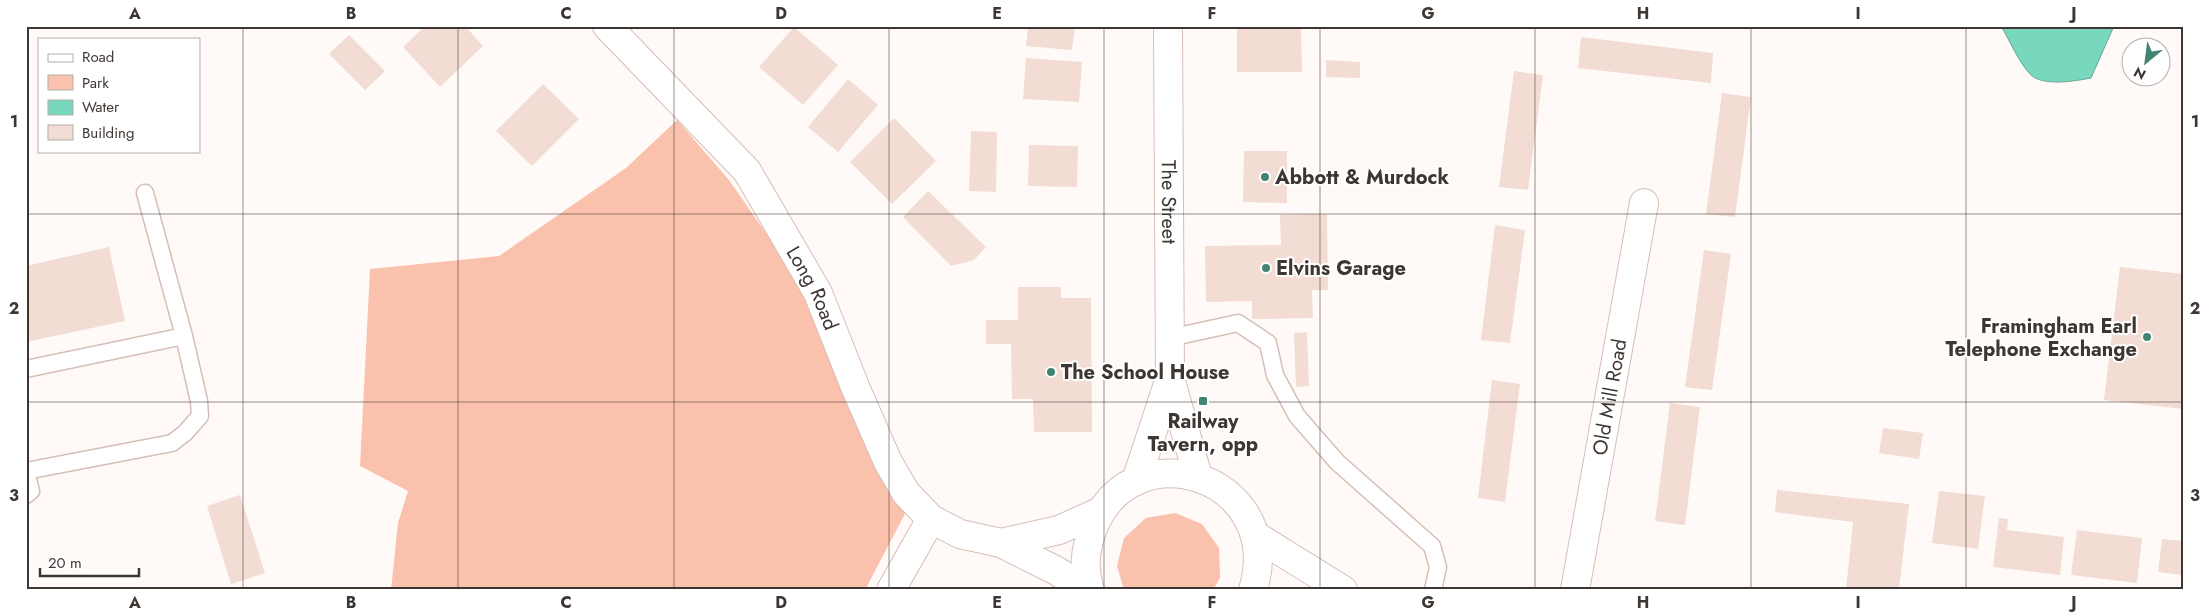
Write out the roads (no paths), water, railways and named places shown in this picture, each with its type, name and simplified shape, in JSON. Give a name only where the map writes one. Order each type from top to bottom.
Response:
[{"type":"street","name":"Long Road","points":[[607,26],[747,171],[818,292],[856,389],[888,462],[906,493],[931,519],[960,534],[1001,543],[1057,571],[1084,590]]},
{"type":"street","name":"The Street","points":[[1168,26],[1170,378],[1198,477]]},
{"type":"street","name":"Old Mill Road","points":[[1576,590],[1644,203]]},
{"type":"street","name":"The Street","points":[[1136,480],[1170,378]]},
{"type":"street","points":[[1090,590],[1084,565],[1088,543],[1099,512],[1118,491],[1136,480],[1163,473],[1198,477],[1215,484],[1232,497],[1250,520],[1256,536],[1259,570],[1253,590]]},
{"type":"street","name":"Long Road","points":[[1001,543],[1058,530],[1099,512]]},
{"type":"street","points":[[891,590],[931,519]]},
{"type":"street","points":[[1256,536],[1343,590]]},
{"type":"lane","points":[[26,495],[31,491],[26,472],[172,443],[185,433],[200,416],[199,401],[184,336],[145,193]]},
{"type":"lane","points":[[1169,338],[1238,323],[1268,343],[1275,375],[1297,416],[1337,462],[1432,546],[1438,567],[1433,590]]},
{"type":"lane","points":[[26,369],[184,336]]},
{"type":"water","points":[[2001,26],[2114,26],[2091,78],[2050,82],[2042,81],[2030,74]]},
{"type":"place","name":"Abbott & Murdock","points":[[1265,177]]},
{"type":"place","name":"Elvins Garage","points":[[1266,268]]},
{"type":"place","name":"Framingham Earl Telephone Exchange","points":[[2147,337]]},
{"type":"place","name":"The School House","points":[[1051,372]]},
{"type":"place","name":"Railway Tavern, opp","points":[[1203,401]]}]
